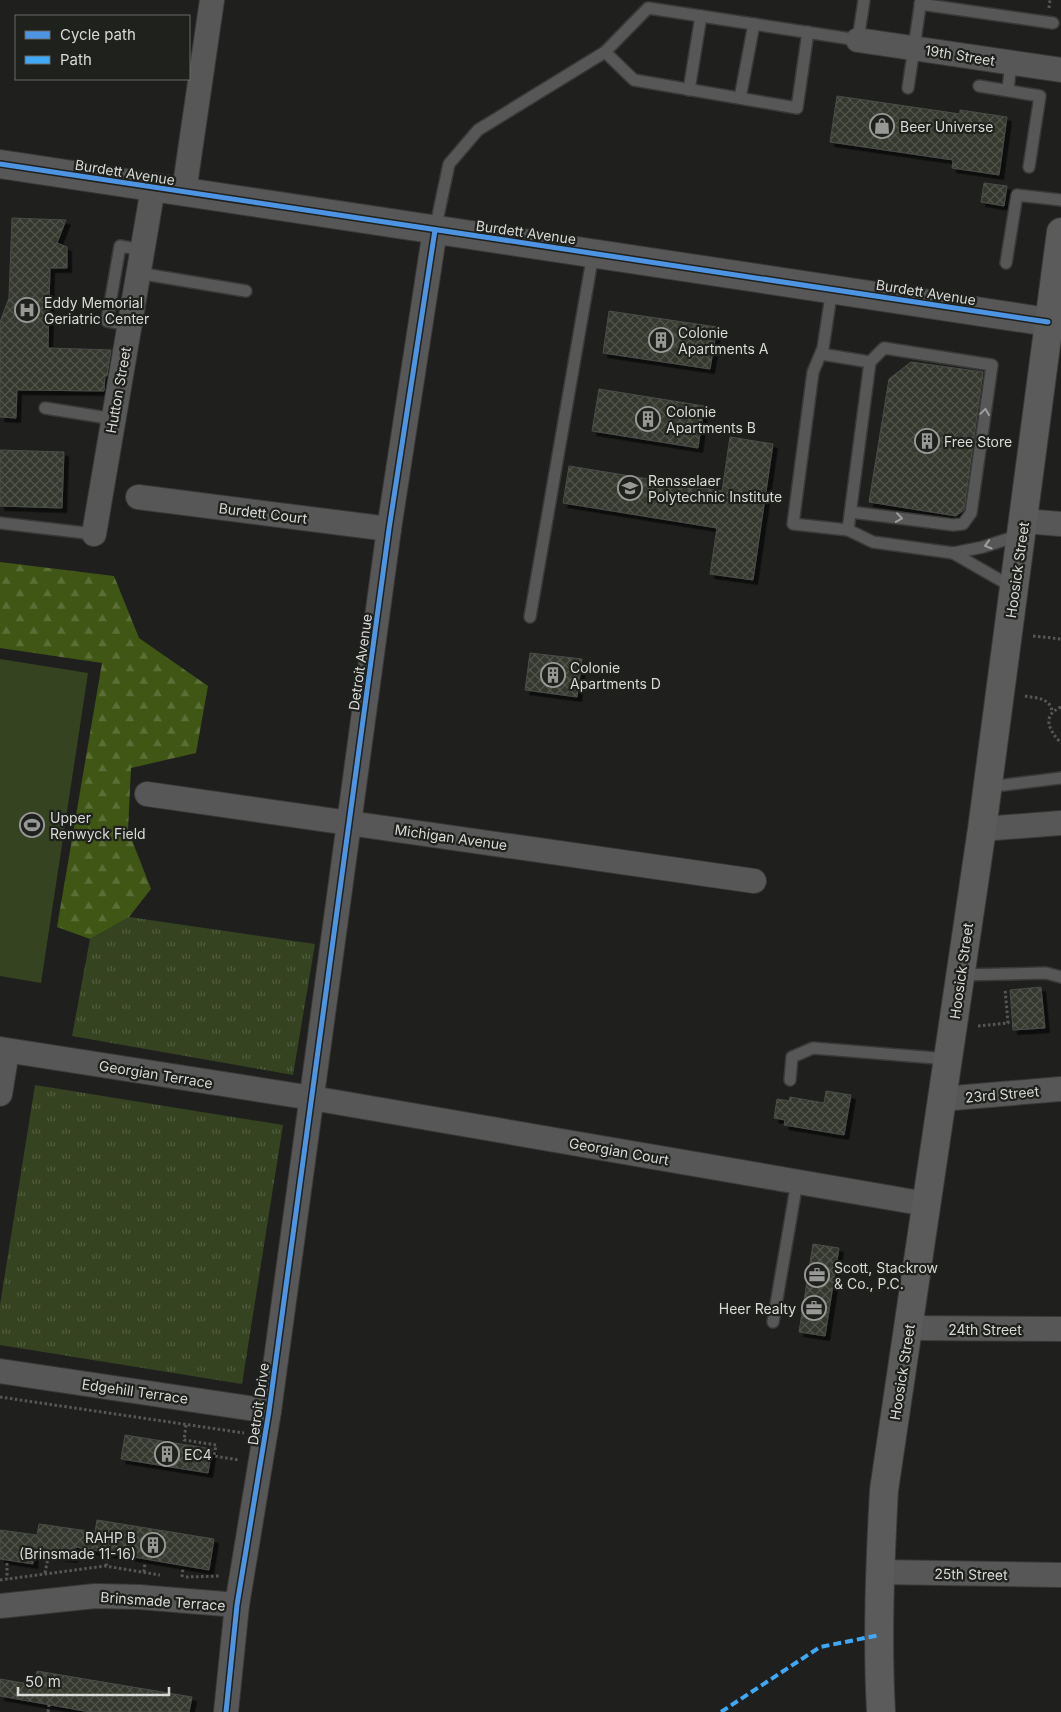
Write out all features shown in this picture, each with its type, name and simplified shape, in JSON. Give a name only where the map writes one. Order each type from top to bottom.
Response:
[{"type":"highway","name":"Hoosick Street","points":[[881,1712],[879,1676],[880,1572],[884,1490],[988,788],[1061,232]]},
{"type":"street","points":[[184,192],[212,0]]},
{"type":"street","name":"19th Street","points":[[858,40],[1061,70]]},
{"type":"street","name":"Burdett Avenue","points":[[0,164],[1048,322]]},
{"type":"street","name":"Hutton Street","points":[[94,534],[153,188]]},
{"type":"street","name":"Detroit Avenue","points":[[312,1098],[389,529],[435,230]]},
{"type":"street","name":"Burdett Court","points":[[138,497],[389,529]]},
{"type":"street","points":[[1023,528],[1061,524]]},
{"type":"street","name":"Michigan Avenue","points":[[147,794],[754,881]]},
{"type":"street","points":[[982,829],[1061,823]]},
{"type":"street","points":[[0,1094],[3,1050]]},
{"type":"street","name":"Georgian Terrace","points":[[3,1050],[312,1098]]},
{"type":"street","name":"23rd Street","points":[[942,1099],[1061,1089]]},
{"type":"street","name":"Georgian Court","points":[[312,1098],[926,1204]]},
{"type":"street","name":"Detroit Drive","points":[[226,1712],[237,1606],[269,1411],[312,1098]]},
{"type":"street","name":"24th Street","points":[[909,1328],[1061,1329]]},
{"type":"street","name":"Edgehill Terrace","points":[[0,1371],[269,1411]]},
{"type":"street","name":"25th Street","points":[[880,1572],[1061,1575]]},
{"type":"street","name":"Brinsmade Terrace","points":[[0,1606],[95,1596],[140,1597],[237,1606]]},
{"type":"lane","points":[[435,230],[449,164],[478,130],[605,52],[649,4],[701,16],[858,40],[864,0]]},
{"type":"lane","points":[[982,13],[984,0]]},
{"type":"lane","points":[[908,88],[921,2],[1053,23]]},
{"type":"lane","points":[[689,90],[701,16]]},
{"type":"lane","points":[[740,98],[754,24]]},
{"type":"lane","points":[[605,52],[634,80],[797,108],[808,32]]},
{"type":"lane","points":[[1008,90],[1011,62]]},
{"type":"lane","points":[[980,86],[1040,96],[1029,168]]},
{"type":"lane","points":[[1006,263],[1017,195],[1061,200]]},
{"type":"lane","points":[[130,325],[107,321],[120,246],[142,250]]},
{"type":"lane","points":[[530,617],[594,254]]},
{"type":"lane","points":[[138,273],[246,291]]},
{"type":"lane","points":[[832,289],[823,348],[814,372],[793,524],[848,530],[873,542],[953,553],[983,547],[1023,528]]},
{"type":"lane","points":[[848,530],[870,362],[884,348],[992,365],[972,513],[962,524],[953,525],[851,512]]},
{"type":"lane","points":[[821,354],[870,362]]},
{"type":"lane","points":[[45,408],[114,419]]},
{"type":"lane","points":[[0,522],[94,534]]},
{"type":"lane","points":[[953,553],[1015,589]]},
{"type":"lane","points":[[988,788],[1061,778]]},
{"type":"lane","points":[[960,975],[1046,973],[1061,977]]},
{"type":"lane","points":[[790,1080],[792,1057],[813,1048],[948,1059]]},
{"type":"lane","points":[[773,1322],[797,1182]]},
{"type":"path","points":[[1033,636],[1061,639]]},
{"type":"path","points":[[1025,696],[1046,701],[1052,708],[1052,712]]},
{"type":"path","points":[[1061,707],[1052,712],[1048,720],[1050,729],[1061,743]]},
{"type":"path","points":[[978,1026],[1008,1023],[1003,974]]},
{"type":"path","points":[[0,1397],[244,1433],[243,1442]]},
{"type":"path","points":[[186,1425],[184,1440],[216,1445],[214,1456],[240,1460],[241,1451]]},
{"type":"path","points":[[106,1566],[108,1556]]},
{"type":"path","points":[[45,1574],[48,1558]]},
{"type":"path","points":[[144,1572],[145,1562]]},
{"type":"path","points":[[7,1563],[7,1579]]},
{"type":"path","points":[[182,1576],[183,1567]]},
{"type":"path","points":[[220,1576],[222,1567]]},
{"type":"path","points":[[48,1705],[48,1712]]},
{"type":"green space","points":[[0,562],[114,576],[139,638],[208,686],[196,753],[131,768],[128,830],[151,889],[129,917],[90,939],[57,927],[102,663],[0,648]]},
{"type":"green space","name":"Upper Renwyck Field","points":[[0,659],[88,673],[41,983],[0,976]]},
{"type":"green space","points":[[129,917],[315,944],[293,1075],[72,1036],[90,939]]},
{"type":"green space","points":[[35,1085],[283,1125],[242,1384],[0,1345],[0,1305]]},
{"type":"building","points":[[837,96],[960,114],[960,110],[1007,117],[999,175],[952,168],[953,160],[830,142]]},
{"type":"building","points":[[984,183],[1007,186],[1004,206],[981,202]]},
{"type":"building","name":"Eddy Memorial Geriatric Center","points":[[12,218],[66,220],[57,243],[67,247],[67,268],[50,268],[48,348],[111,350],[107,376],[105,376],[104,391],[17,390],[16,418],[0,417],[0,322],[9,298]]},
{"type":"building","name":"Colonie Apartments A","points":[[609,311],[717,327],[710,369],[603,353]]},
{"type":"building","name":"Free Store","points":[[911,362],[983,372],[964,510],[956,516],[869,502],[889,379]]},
{"type":"building","name":"Colonie Apartments B","points":[[599,389],[704,406],[698,448],[592,431]]},
{"type":"building","points":[[730,437],[773,444],[753,580],[710,574],[717,528],[563,503],[569,466],[722,491]]},
{"type":"building","points":[[0,450],[64,452],[62,508],[0,506]]},
{"type":"building","name":"Colonie Apartments D","points":[[530,653],[582,659],[577,697],[525,690]]},
{"type":"building","points":[[1041,987],[1045,1028],[1013,1030],[1010,990]]},
{"type":"building","points":[[826,1091],[851,1095],[844,1135],[784,1125],[785,1120],[774,1118],[777,1099],[789,1101],[790,1097],[824,1103]]},
{"type":"building","points":[[813,1244],[839,1248],[825,1336],[799,1332]]},
{"type":"building","name":"EC4","points":[[125,1435],[212,1449],[208,1473],[121,1459]]},
{"type":"building","points":[[97,1520],[214,1539],[209,1570],[75,1547],[73,1558],[34,1553],[33,1564],[0,1559],[0,1530],[37,1535],[39,1524],[95,1532]]},
{"type":"building","points":[[37,1671],[192,1697],[189,1712],[90,1712],[0,1696],[0,1679],[35,1685]]},
{"type":"marked path","points":[[721,1712],[820,1647],[880,1635]]},
{"type":"cycle path","points":[[0,164],[1048,322]]},
{"type":"cycle path","points":[[226,1712],[237,1605],[269,1411],[389,529],[435,230]]},
{"type":"place","name":"Beer Universe","points":[[882,126]]},
{"type":"place","name":"Eddy Memorial Geriatric Center","points":[[27,310]]},
{"type":"place","name":"Colonie Apartments A","points":[[661,340]]},
{"type":"place","name":"Colonie Apartments B","points":[[648,419]]},
{"type":"place","name":"Free Store","points":[[927,441]]},
{"type":"place","name":"Rensselaer Polytechnic Institute","points":[[630,488]]},
{"type":"place","name":"Colonie Apartments D","points":[[553,675]]},
{"type":"place","name":"Upper Renwyck Field","points":[[32,825]]},
{"type":"place","name":"Scott, Stackrow & Co., P.C.","points":[[817,1275]]},
{"type":"place","name":"Heer Realty","points":[[814,1308]]},
{"type":"place","name":"EC4","points":[[167,1454]]},
{"type":"place","name":"RAHP B (Brinsmade 11-16)","points":[[153,1545]]}]
